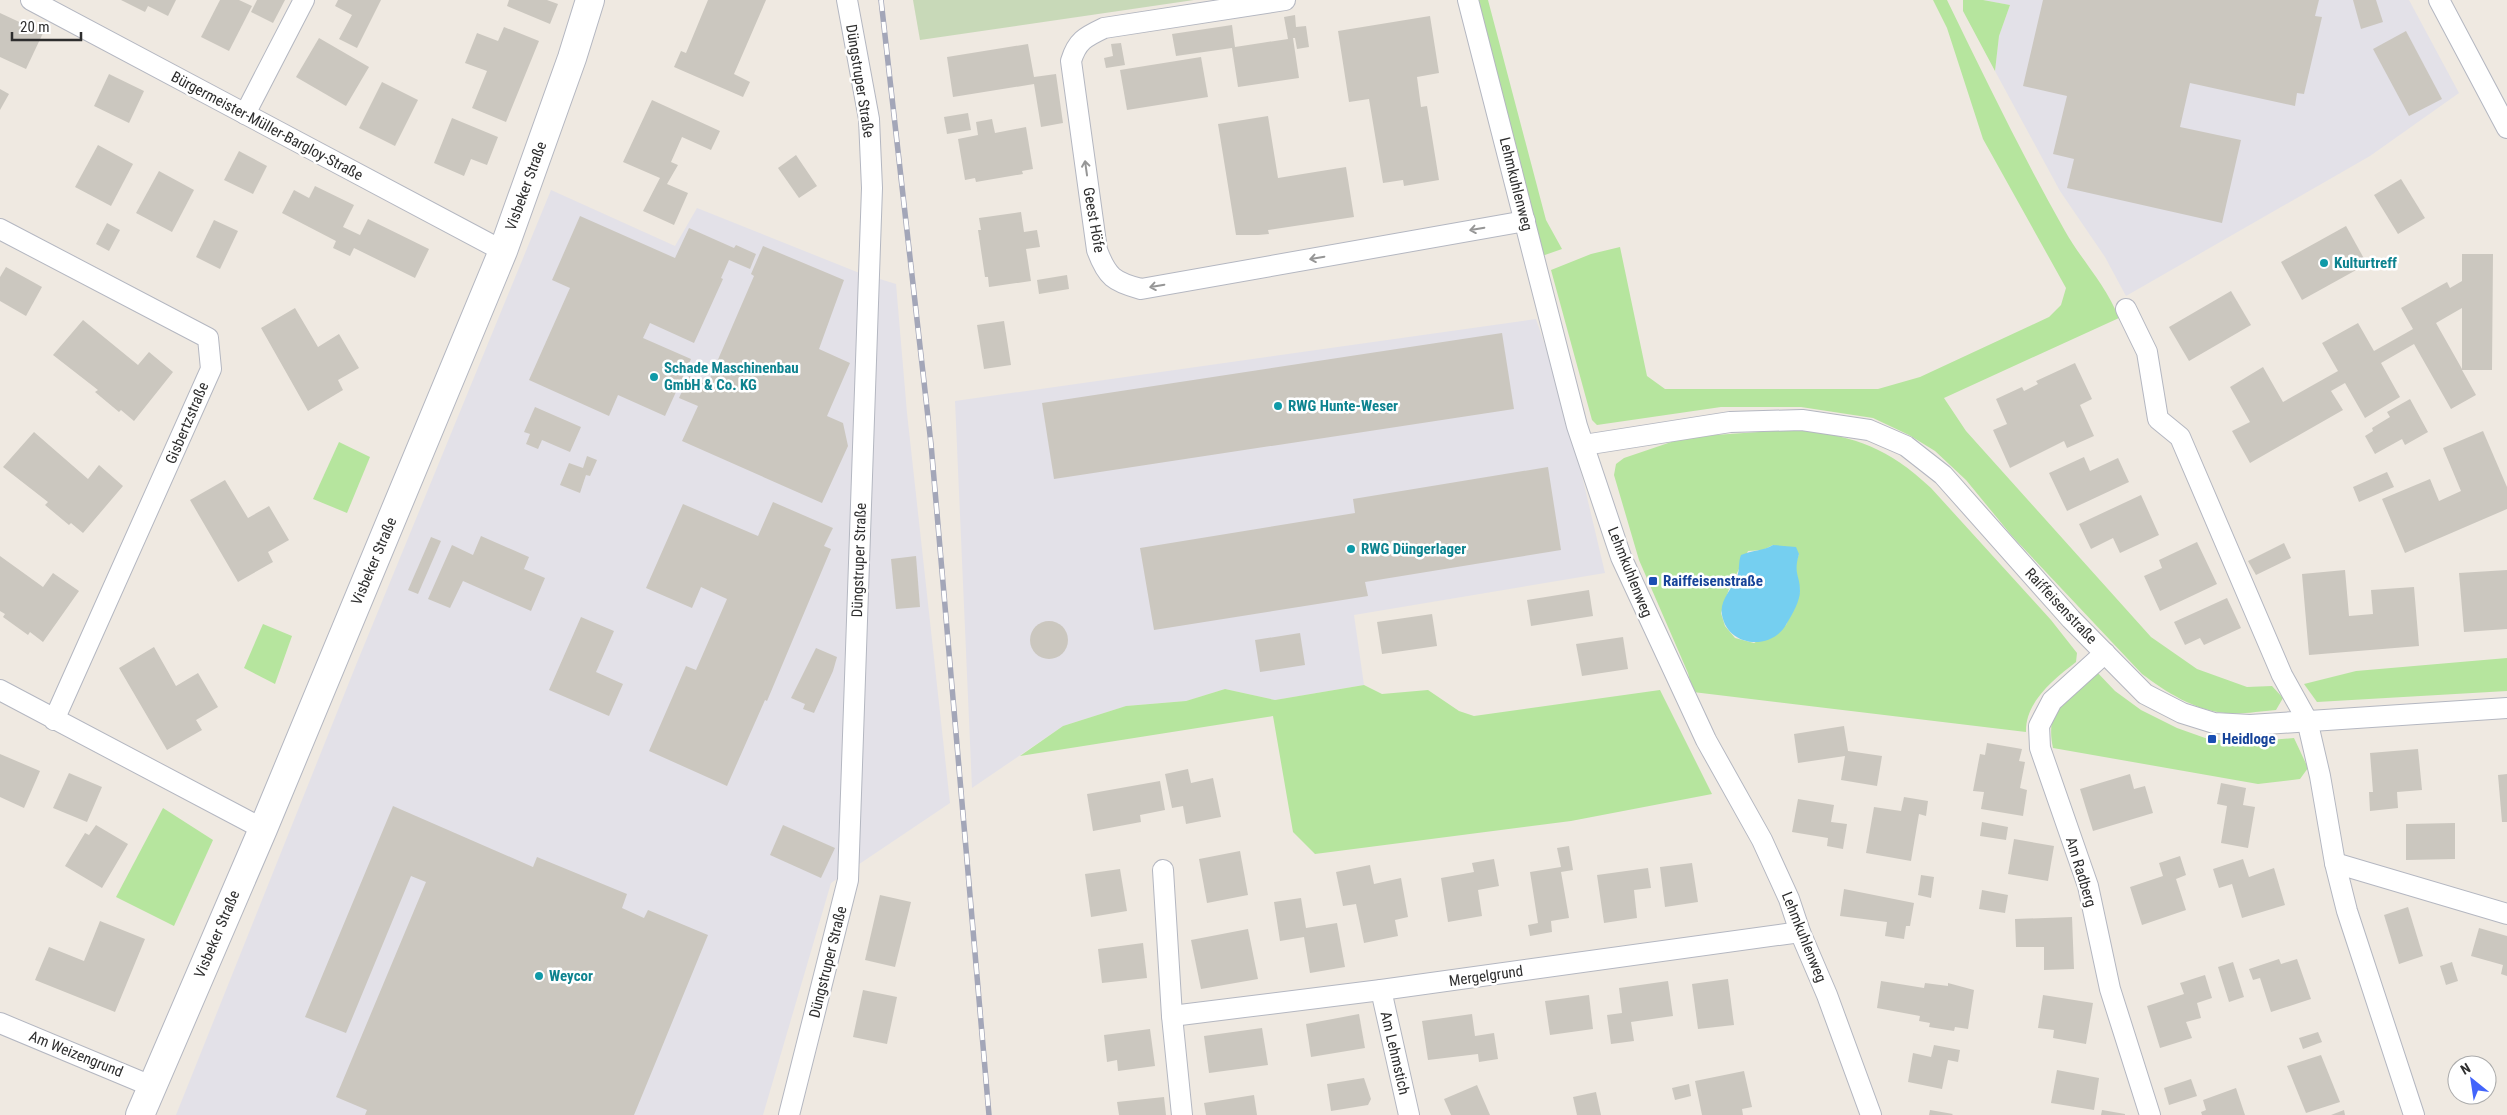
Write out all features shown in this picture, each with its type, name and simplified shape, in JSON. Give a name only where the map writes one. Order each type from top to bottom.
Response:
[{"type":"street","name":"Bürgermeister-Müller-Bargloy-Straße","points":[[31,0],[56,6],[246,114],[502,251]]},
{"type":"street","points":[[246,114],[304,0]]},
{"type":"street","name":"Visbeker Straße","points":[[140,1115],[263,829],[502,251],[572,58],[590,0]]},
{"type":"street","name":"Düngstruper Straße","points":[[790,1115],[848,880],[872,188],[869,119],[847,0]]},
{"type":"street","name":"Geest Höfe","points":[[1285,0],[1104,28],[1089,35],[1076,46],[1071,61],[1098,250],[1105,271],[1120,284],[1141,289],[1525,221]]},
{"type":"street","name":"Lehmkuhlenweg","points":[[1468,0],[1577,426],[1629,577],[1706,740],[1762,840],[1789,899],[1871,1115]]},
{"type":"street","points":[[2439,0],[2507,128]]},
{"type":"street","name":"Gisbertzstraße","points":[[0,228],[208,338],[211,369],[54,720]]},
{"type":"street","points":[[2126,309],[2147,352],[2158,419],[2180,437],[2282,675],[2307,720],[2320,776],[2335,863],[2347,911],[2414,1115]]},
{"type":"street","name":"Raiffeisenstraße","points":[[1584,445],[1730,422],[1802,420],[1869,430],[1906,446],[1943,475],[2065,612],[2145,694],[2182,713],[2214,723],[2250,725],[2507,708]]},
{"type":"street","name":"Am Radberg","points":[[2105,653],[2052,701],[2040,726],[2040,748],[2088,886],[2110,989],[2150,1115]]},
{"type":"street","points":[[0,690],[263,829]]},
{"type":"street","points":[[2335,863],[2507,914]]},
{"type":"street","points":[[1163,870],[1172,1016],[1182,1115]]},
{"type":"street","name":"Mergelgrund","points":[[1172,1016],[1381,990],[1800,932]]},
{"type":"street","name":"Am Lehmstich","points":[[1381,990],[1409,1115]]},
{"type":"street","name":"Am Weizengrund","points":[[0,1023],[151,1086]]},
{"type":"shaded area","points":[[1983,0],[2409,0],[2459,93],[2370,156],[2126,296],[2105,257],[2060,191],[1995,71],[1999,36],[2010,5]]},
{"type":"shaded area","points":[[551,190],[675,246],[697,208],[857,272],[896,284],[907,413],[950,803],[831,883],[763,1115],[176,1115],[356,665]]},
{"type":"shaded area","points":[[1536,319],[1565,404],[1605,573],[1354,615],[1364,685],[1275,700],[1225,689],[1186,701],[1126,706],[1063,726],[972,788],[955,401]]},
{"type":"green space","points":[[913,0],[1194,0],[920,40]]},
{"type":"green space","points":[[1478,0],[1488,0],[1546,220],[1562,249],[1542,256]]},
{"type":"green space","points":[[1933,0],[1947,0],[2049,202],[2072,242],[2101,284],[2119,318],[1944,398],[1966,431],[2151,637],[2197,669],[2247,687],[2272,686],[2283,698],[2276,710],[2237,714],[2214,711],[2191,704],[2151,681],[2142,674],[2012,536],[1966,480],[1935,451],[1909,435],[1873,418],[1801,407],[1721,407],[1597,425],[1592,420],[1551,270],[1591,254],[1620,247],[1647,376],[1665,389],[1878,389],[1920,377],[2049,317],[2061,305],[2066,288],[1983,139],[1947,28]]},
{"type":"green space","points":[[1963,0],[1983,0],[2010,5],[1999,36],[1995,71],[1963,11]]},
{"type":"green space","points":[[1800,429],[1839,436],[1871,446],[1886,454],[1915,474],[1931,488],[2051,620],[2077,653],[2076,662],[2042,692],[2030,711],[2026,732],[1693,692],[1688,673],[1639,560],[1614,475],[1616,464],[1624,458],[1686,437]],"holes":[[[1773,545],[1799,554],[1795,565],[1800,591],[1786,625],[1754,643],[1735,638],[1725,626],[1721,613],[1729,589],[1748,551],[1763,550]]]},
{"type":"green space","points":[[339,442],[370,457],[347,513],[313,499]]},
{"type":"green space","points":[[263,624],[292,636],[275,684],[244,668]]},
{"type":"green space","points":[[2507,658],[2507,691],[2317,702],[2304,684],[2356,671]]},
{"type":"green space","points":[[2096,671],[2115,691],[2141,710],[2177,728],[2208,739],[2244,742],[2294,738],[2308,768],[2300,779],[2258,784],[2053,748],[2052,722],[2056,712],[2068,696]]},
{"type":"green space","points":[[1364,685],[1382,694],[1428,690],[1459,711],[1474,716],[1660,690],[1712,794],[1571,821],[1315,854],[1293,832],[1273,716],[1020,756],[1063,726],[1126,706],[1186,701],[1225,689],[1275,700]]},
{"type":"green space","points":[[163,808],[213,840],[174,926],[116,897]]},
{"type":"water","points":[[1773,545],[1796,547],[1799,554],[1797,574],[1800,586],[1799,599],[1787,623],[1780,632],[1772,638],[1752,642],[1733,634],[1726,626],[1722,615],[1722,605],[1737,577],[1741,555]]},
{"type":"building","points":[[121,0],[176,0],[168,16],[148,6],[145,12]]},
{"type":"building","points":[[220,0],[239,0],[252,6],[229,51],[201,37]]},
{"type":"building","points":[[257,0],[285,0],[273,23],[251,12]]},
{"type":"building","points":[[338,0],[381,0],[357,48],[339,39],[352,15],[335,6]]},
{"type":"building","points":[[509,0],[547,0],[558,4],[550,24],[507,6]]},
{"type":"building","points":[[708,0],[766,0],[734,74],[750,82],[743,97],[674,67],[681,51],[686,53]]},
{"type":"building","points":[[2043,0],[2319,0],[2315,16],[2322,17],[2304,94],[2297,93],[2295,106],[2190,83],[2180,127],[2241,140],[2222,223],[2067,188],[2074,159],[2053,154],[2067,96],[2023,86]]},
{"type":"building","points":[[2353,0],[2376,0],[2383,22],[2361,29]]},
{"type":"building","points":[[0,13],[43,33],[26,69],[0,57]]},
{"type":"building","points":[[1295,15],[1296,27],[1306,26],[1309,47],[1297,49],[1295,38],[1293,38],[1299,78],[1238,87],[1232,48],[1176,56],[1172,34],[1232,25],[1235,47],[1288,39],[1284,17]]},
{"type":"building","points":[[1430,16],[1439,73],[1417,77],[1421,107],[1427,106],[1439,180],[1404,186],[1403,180],[1383,183],[1369,99],[1349,102],[1338,31]]},
{"type":"building","points":[[504,27],[539,41],[506,122],[472,108],[487,71],[465,63],[477,33],[498,41]]},
{"type":"building","points":[[2406,31],[2442,99],[2409,116],[2373,49]]},
{"type":"building","points":[[319,38],[369,67],[346,106],[296,77]]},
{"type":"building","points":[[1121,43],[1125,65],[1106,68],[1104,58],[1113,56],[1111,44]]},
{"type":"building","points":[[1028,44],[1034,77],[1056,74],[1063,123],[1041,127],[1034,84],[953,97],[947,57]]},
{"type":"building","points":[[1201,57],[1208,97],[1127,110],[1120,70]]},
{"type":"building","points":[[109,74],[144,91],[129,123],[94,106]]},
{"type":"building","points":[[382,82],[418,100],[395,146],[359,128]]},
{"type":"building","points":[[0,89],[9,94],[0,110]]},
{"type":"building","points":[[652,100],[720,131],[711,150],[682,137],[671,162],[678,165],[667,184],[688,193],[674,225],[643,211],[660,178],[623,162]]},
{"type":"building","points":[[968,113],[971,130],[947,134],[944,117]]},
{"type":"building","points":[[1268,116],[1278,178],[1346,167],[1354,217],[1268,230],[1269,234],[1236,235],[1218,124]]},
{"type":"building","points":[[452,118],[498,137],[487,165],[471,159],[464,176],[434,163]]},
{"type":"building","points":[[992,119],[995,133],[1026,127],[1033,169],[1022,171],[1023,174],[976,182],[975,178],[965,180],[958,139],[978,135],[976,122]]},
{"type":"building","points":[[98,145],[133,164],[111,206],[75,187]]},
{"type":"building","points":[[239,151],[267,166],[253,194],[224,180]]},
{"type":"building","points":[[796,155],[817,186],[799,198],[778,168]]},
{"type":"building","points":[[159,171],[194,190],[172,232],[136,213]]},
{"type":"building","points":[[2401,179],[2425,218],[2398,234],[2374,195]]},
{"type":"building","points":[[315,186],[354,205],[343,227],[360,235],[368,219],[429,249],[415,278],[354,248],[350,256],[333,248],[336,241],[282,213],[294,190],[309,198]]},
{"type":"building","points":[[1021,212],[1024,232],[1037,230],[1040,247],[1026,249],[1031,281],[989,287],[988,277],[985,277],[978,230],[981,230],[979,218]]},
{"type":"building","points":[[580,216],[675,258],[689,228],[734,248],[736,245],[756,254],[750,269],[729,260],[721,278],[723,279],[694,343],[650,323],[643,338],[691,359],[665,416],[618,395],[609,416],[529,380],[570,288],[552,280]]},
{"type":"building","points":[[214,220],[238,231],[220,269],[196,257]]},
{"type":"building","points":[[107,223],[120,230],[109,251],[96,244]]},
{"type":"building","name":"Kulturtreff","points":[[2346,226],[2367,264],[2302,300],[2281,262]]},
{"type":"building","points":[[763,246],[844,280],[819,349],[850,363],[827,416],[843,423],[848,446],[822,503],[682,441],[698,406],[679,398],[689,376],[707,385],[754,276],[751,274]]},
{"type":"building","points":[[2462,254],[2493,254],[2492,370],[2462,370],[2476,395],[2451,409],[2414,344],[2381,363],[2400,397],[2365,418],[2345,383],[2331,391],[2343,410],[2250,463],[2232,431],[2250,422],[2230,387],[2263,367],[2283,402],[2338,371],[2322,343],[2358,323],[2374,351],[2413,329],[2401,308],[2447,282],[2450,288],[2462,281]],"holes":[[[2462,308],[2462,369],[2436,323]]]},
{"type":"building","points":[[6,267],[42,287],[26,316],[0,301],[0,277]]},
{"type":"building","points":[[1067,275],[1069,289],[1039,294],[1037,280]]},
{"type":"building","points":[[2231,291],[2251,325],[2189,361],[2169,327]]},
{"type":"building","points":[[295,308],[318,347],[339,334],[359,368],[338,380],[343,390],[308,411],[261,328]]},
{"type":"building","points":[[83,320],[138,365],[149,352],[173,372],[134,421],[121,410],[119,412],[95,392],[98,390],[53,355]]},
{"type":"building","points":[[1004,321],[1011,365],[984,369],[977,325]]},
{"type":"building","name":"RWG Hunte-Weser","points":[[1502,333],[1514,409],[1054,479],[1042,403]]},
{"type":"building","points":[[2075,363],[2092,399],[2080,405],[2094,436],[2067,448],[2064,441],[2010,468],[1993,430],[2007,424],[1996,399],[2022,387],[2024,391],[2038,384],[2036,381]]},
{"type":"building","points":[[2410,399],[2428,432],[2405,445],[2402,439],[2375,454],[2365,436],[2373,431],[2372,428],[2390,417],[2387,412]]},
{"type":"building","points":[[535,407],[581,427],[570,452],[542,440],[538,449],[526,444],[530,434],[524,432]]},
{"type":"building","points":[[2483,431],[2507,487],[2507,509],[2405,553],[2382,499],[2430,479],[2439,501],[2461,491],[2443,448]]},
{"type":"building","points":[[34,432],[88,479],[99,465],[123,486],[83,533],[71,523],[69,525],[45,505],[48,502],[3,467]]},
{"type":"building","points":[[587,456],[597,460],[590,476],[586,475],[580,493],[560,485],[569,463],[583,468]]},
{"type":"building","points":[[2084,457],[2090,471],[2118,458],[2129,482],[2067,511],[2049,473]]},
{"type":"building","name":"RWG Düngerlager","points":[[1548,467],[1561,550],[1365,582],[1368,596],[1154,630],[1140,548],[1355,513],[1353,499]]},
{"type":"building","points":[[2387,472],[2394,487],[2359,502],[2353,487]]},
{"type":"building","points":[[225,480],[248,518],[269,506],[289,540],[268,552],[273,562],[238,582],[190,500]]},
{"type":"building","points":[[2141,495],[2159,535],[2120,553],[2113,538],[2091,549],[2079,524]]},
{"type":"building","points":[[773,502],[833,528],[824,546],[831,549],[767,701],[765,700],[727,786],[649,751],[686,666],[696,670],[727,599],[701,587],[692,608],[646,588],[683,504],[758,536]]},
{"type":"building","points":[[481,536],[529,557],[524,569],[545,578],[531,611],[463,581],[450,608],[428,599],[452,545],[473,555]]},
{"type":"building","points":[[431,537],[441,541],[418,594],[408,590]]},
{"type":"building","points":[[2197,542],[2217,584],[2160,611],[2144,576],[2162,568],[2159,560]]},
{"type":"building","points":[[2284,543],[2291,558],[2256,575],[2248,561]]},
{"type":"building","points":[[0,556],[43,587],[53,573],[79,591],[43,642],[30,632],[28,635],[3,617],[5,614],[0,611]]},
{"type":"building","points":[[916,556],[920,607],[896,609],[891,559]]},
{"type":"building","points":[[2345,570],[2349,616],[2373,614],[2371,590],[2414,587],[2419,646],[2309,655],[2302,574]]},
{"type":"building","points":[[2507,570],[2507,629],[2464,632],[2459,573]]},
{"type":"building","points":[[1589,590],[1593,616],[1531,626],[1527,600]]},
{"type":"building","points":[[2227,598],[2241,628],[2204,645],[2200,638],[2185,645],[2174,622]]},
{"type":"building","points":[[1432,614],[1437,646],[1382,654],[1377,622]]},
{"type":"building","points":[[581,617],[614,631],[596,672],[623,684],[609,716],[549,690]]},
{"type":"building","points":[[1049,621],[1056,622],[1062,627],[1067,633],[1067,647],[1062,653],[1056,658],[1049,659],[1042,658],[1036,653],[1031,647],[1030,640],[1031,633],[1036,627],[1042,622]]},
{"type":"building","points":[[1300,633],[1305,665],[1260,672],[1255,640]]},
{"type":"building","points":[[1623,637],[1628,669],[1582,676],[1576,644]]},
{"type":"building","points":[[154,647],[176,686],[198,673],[218,707],[196,720],[202,730],[167,750],[119,668]]},
{"type":"building","points":[[816,648],[837,657],[833,671],[814,713],[803,709],[805,704],[791,698]]},
{"type":"building","points":[[1844,726],[1848,751],[1882,756],[1877,786],[1841,780],[1845,756],[1798,763],[1794,734]]},
{"type":"building","points":[[1987,743],[2022,749],[2019,761],[2025,762],[2020,788],[2027,790],[2023,816],[1981,809],[1984,792],[1973,791],[1980,754],[1985,755]]},
{"type":"building","points":[[2418,749],[2422,790],[2397,792],[2398,808],[2370,811],[2369,792],[2373,792],[2370,753]]},
{"type":"building","points":[[0,754],[40,771],[24,808],[0,797]]},
{"type":"building","points":[[1188,769],[1191,783],[1213,778],[1221,817],[1186,824],[1183,806],[1172,808],[1165,774]]},
{"type":"building","points":[[69,773],[102,787],[87,822],[53,808]]},
{"type":"building","points":[[2130,774],[2134,789],[2145,786],[2153,813],[2093,831],[2080,789]]},
{"type":"building","points":[[2507,774],[2507,822],[2502,822],[2498,775]]},
{"type":"building","points":[[1160,781],[1165,810],[1140,815],[1141,822],[1093,831],[1087,794]]},
{"type":"building","points":[[2221,783],[2246,788],[2243,805],[2255,807],[2248,848],[2221,843],[2227,806],[2217,804]]},
{"type":"building","points":[[1904,797],[1928,801],[1926,816],[1919,814],[1911,861],[1866,853],[1874,807],[1901,811]]},
{"type":"building","points":[[1798,799],[1834,805],[1831,822],[1847,824],[1843,849],[1827,846],[1828,838],[1792,832]]},
{"type":"building","name":"Weycor","points":[[393,806],[533,867],[537,857],[627,894],[622,908],[644,918],[648,910],[708,935],[634,1115],[365,1115],[367,1110],[336,1097],[426,882],[411,876],[346,1033],[305,1017]]},
{"type":"building","points":[[1982,822],[2008,827],[2006,840],[1980,836]]},
{"type":"building","points":[[2455,823],[2455,859],[2406,860],[2406,824]]},
{"type":"building","points":[[96,825],[128,844],[102,888],[65,866],[85,833],[89,835]]},
{"type":"building","points":[[783,825],[835,848],[821,878],[770,855]]},
{"type":"building","points":[[2014,839],[2054,846],[2048,881],[2008,874]]},
{"type":"building","points":[[1569,846],[1573,870],[1561,872],[1569,918],[1551,921],[1552,932],[1530,936],[1528,925],[1538,923],[1530,872],[1561,867],[1557,848]]},
{"type":"building","points":[[1240,851],[1248,895],[1207,903],[1199,859]]},
{"type":"building","points":[[2180,856],[2186,875],[2176,879],[2186,910],[2142,925],[2130,887],[2163,876],[2159,863]]},
{"type":"building","points":[[1494,859],[1499,886],[1478,890],[1482,916],[1448,922],[1441,878],[1474,872],[1472,863]]},
{"type":"building","points":[[2243,859],[2249,877],[2274,868],[2285,905],[2242,918],[2232,884],[2219,888],[2213,869]]},
{"type":"building","points":[[1692,863],[1698,902],[1665,907],[1660,867]]},
{"type":"building","points":[[1370,865],[1374,884],[1401,878],[1408,917],[1395,920],[1398,936],[1364,943],[1356,904],[1343,906],[1336,872]]},
{"type":"building","points":[[1648,868],[1651,888],[1634,890],[1637,918],[1604,923],[1597,875]]},
{"type":"building","points":[[1120,869],[1127,911],[1091,917],[1085,874]]},
{"type":"building","points":[[1921,875],[1934,877],[1931,898],[1918,895]]},
{"type":"building","points":[[1844,889],[1914,903],[1910,926],[1906,926],[1904,939],[1885,936],[1887,922],[1840,916]]},
{"type":"building","points":[[1982,890],[2008,895],[2005,913],[1979,909]]},
{"type":"building","points":[[880,895],[911,902],[895,967],[865,960]]},
{"type":"building","points":[[1301,898],[1306,928],[1337,923],[1345,967],[1310,973],[1304,937],[1280,941],[1274,902]]},
{"type":"building","points":[[2408,907],[2423,956],[2399,964],[2384,915]]},
{"type":"building","points":[[2072,917],[2074,969],[2044,970],[2044,947],[2016,947],[2015,919]]},
{"type":"building","points":[[100,921],[145,939],[115,1012],[35,980],[49,947],[84,961]]},
{"type":"building","points":[[2479,928],[2507,936],[2507,976],[2501,974],[2503,965],[2471,956]]},
{"type":"building","points":[[1248,929],[1258,979],[1201,989],[1191,940]]},
{"type":"building","points":[[1143,943],[1147,978],[1102,983],[1098,949]]},
{"type":"building","points":[[2279,959],[2281,964],[2297,959],[2311,999],[2271,1012],[2260,978],[2253,980],[2249,969]]},
{"type":"building","points":[[2233,962],[2244,997],[2229,1002],[2218,967]]},
{"type":"building","points":[[2452,962],[2458,981],[2446,985],[2440,966]]},
{"type":"building","points":[[2205,975],[2212,998],[2197,1003],[2201,1018],[2186,1022],[2192,1038],[2160,1048],[2147,1006],[2184,994],[2180,983]]},
{"type":"building","points":[[1728,979],[1734,1025],[1698,1029],[1692,984]]},
{"type":"building","points":[[1668,981],[1673,1016],[1631,1022],[1634,1041],[1611,1044],[1607,1015],[1622,1013],[1619,988]]},
{"type":"building","points":[[1881,981],[1924,988],[1925,983],[1948,986],[1948,983],[1974,990],[1968,1029],[1955,1027],[1954,1031],[1929,1027],[1930,1023],[1919,1021],[1920,1016],[1877,1008]]},
{"type":"building","points":[[863,990],[897,997],[887,1044],[853,1037]]},
{"type":"building","points":[[1589,995],[1593,1029],[1550,1035],[1545,1001]]},
{"type":"building","points":[[2043,995],[2093,1003],[2086,1044],[2053,1038],[2054,1030],[2038,1028]]},
{"type":"building","points":[[1359,1014],[1365,1048],[1311,1057],[1306,1024]]},
{"type":"building","points":[[1472,1014],[1475,1036],[1494,1033],[1498,1059],[1479,1062],[1478,1054],[1428,1060],[1422,1021]]},
{"type":"building","points":[[1262,1028],[1268,1065],[1209,1073],[1204,1036]]},
{"type":"building","points":[[1150,1029],[1155,1066],[1118,1071],[1117,1060],[1107,1062],[1104,1035]]},
{"type":"building","points":[[2318,1032],[2322,1042],[2303,1049],[2299,1038]]},
{"type":"building","points":[[1934,1045],[1960,1050],[1958,1062],[1948,1060],[1942,1089],[1908,1082],[1913,1053],[1931,1057]]},
{"type":"building","points":[[2321,1055],[2340,1102],[2306,1113],[2287,1066]]},
{"type":"building","points":[[2057,1070],[2099,1078],[2094,1110],[2051,1103]]},
{"type":"building","points":[[1744,1071],[1752,1107],[1742,1109],[1743,1115],[1702,1115],[1695,1081]]},
{"type":"building","points":[[1364,1078],[1371,1099],[1368,1105],[1331,1111],[1327,1084]]},
{"type":"building","points":[[2191,1079],[2197,1096],[2169,1105],[2164,1088]]},
{"type":"building","points":[[1689,1084],[1691,1096],[1675,1100],[1672,1088]]},
{"type":"building","points":[[1477,1085],[1490,1115],[1451,1115],[1444,1099]]},
{"type":"building","points":[[2236,1088],[2245,1115],[2202,1115],[2201,1112],[2206,1110],[2203,1100]]},
{"type":"building","points":[[1596,1092],[1601,1115],[1577,1115],[1573,1097]]},
{"type":"building","points":[[1254,1095],[1257,1115],[1206,1115],[1204,1103]]},
{"type":"building","points":[[1164,1097],[1166,1115],[1119,1115],[1117,1102]]},
{"type":"building","points":[[1930,1110],[1953,1114],[1929,1115]]},
{"type":"building","points":[[2102,1110],[2125,1114],[2125,1115],[2101,1115]]},
{"type":"building","points":[[2344,1110],[2345,1115],[2331,1115]]},
{"type":"railway","points":[[881,0],[931,444],[989,1115]]},
{"type":"place","name":"Kulturtreff","points":[[2324,263]]},
{"type":"place","name":"Schade Maschinenbau GmbH & Co. KG","points":[[654,377]]},
{"type":"place","name":"RWG Hunte-Weser","points":[[1278,406]]},
{"type":"place","name":"RWG Düngerlager","points":[[1351,549]]},
{"type":"place","name":"Raiffeisenstraße","points":[[1653,581]]},
{"type":"place","name":"Heidloge","points":[[2212,739]]},
{"type":"place","name":"Weycor","points":[[539,976]]}]
